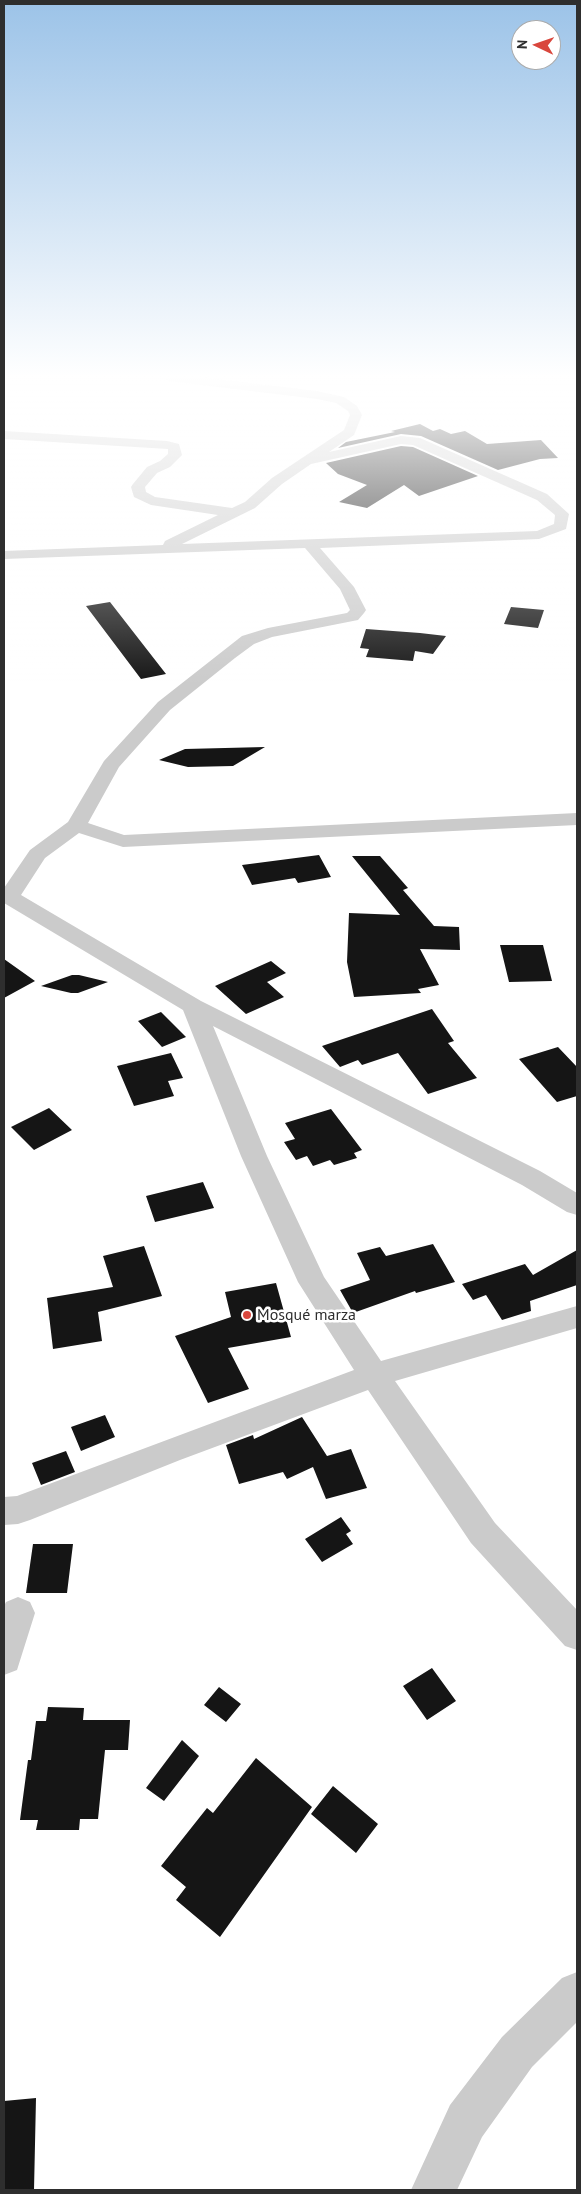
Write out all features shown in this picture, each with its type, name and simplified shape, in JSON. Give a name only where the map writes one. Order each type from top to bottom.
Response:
[{"type":"street","points":[[144,479],[138,487],[139,494],[151,500],[235,513]]},
{"type":"street","points":[[158,549],[250,505],[279,479]]},
{"type":"street","points":[[4,555],[539,534],[561,526],[562,514],[542,497],[502,479]]},
{"type":"street","points":[[309,544],[350,593],[358,610],[352,617],[268,633],[248,640],[164,706],[110,765],[76,826],[37,854],[6,896],[193,1006],[531,1178],[577,1204]]},
{"type":"street","points":[[76,826],[122,841],[577,819]]},
{"type":"street","points":[[193,1006],[254,1156],[312,1282],[483,1533],[577,1634]]},
{"type":"street","points":[[4,1511],[18,1510],[169,1451],[374,1375],[577,1318]]},
{"type":"street","points":[[4,1658],[18,1613]]},
{"type":"street","points":[[434,2190],[466,2121],[517,2052],[577,1993]]},
{"type":"building","points":[[352,479],[468,479],[419,496],[404,485],[367,508],[339,502],[367,485]]},
{"type":"building","points":[[110,602],[166,674],[141,679],[86,606]]},
{"type":"building","points":[[511,607],[544,610],[538,628],[504,624]]},
{"type":"building","points":[[366,629],[446,636],[433,654],[415,651],[413,661],[366,657],[369,649],[360,648]]},
{"type":"building","points":[[265,747],[233,766],[188,767],[159,760],[185,749]]},
{"type":"building","points":[[319,855],[331,877],[298,883],[295,878],[252,885],[242,865]]},
{"type":"building","points":[[352,856],[380,856],[408,888],[403,890],[434,926],[459,927],[460,950],[420,949],[439,985],[418,989],[421,993],[354,997],[347,962],[349,913],[400,915]]},
{"type":"building","points":[[500,945],[543,945],[552,981],[509,982]]},
{"type":"building","points":[[4,959],[35,981],[4,998]]},
{"type":"building","points":[[271,961],[286,973],[267,982],[284,997],[246,1014],[215,986]]},
{"type":"building","points":[[72,975],[108,982],[78,993],[41,986]]},
{"type":"building","points":[[432,1009],[454,1041],[448,1043],[477,1078],[428,1094],[398,1053],[362,1065],[358,1060],[340,1067],[322,1046]]},
{"type":"building","points":[[161,1012],[186,1037],[162,1047],[138,1021]]},
{"type":"building","points":[[558,1047],[577,1067],[577,1096],[557,1102],[519,1059]]},
{"type":"building","points":[[171,1053],[183,1078],[168,1081],[174,1096],[134,1106],[117,1066]]},
{"type":"building","points":[[49,1108],[72,1130],[34,1150],[11,1127]]},
{"type":"building","points":[[331,1109],[362,1150],[354,1153],[357,1158],[334,1165],[330,1160],[313,1166],[307,1156],[296,1160],[284,1142],[295,1139],[285,1123]]},
{"type":"building","points":[[203,1182],[214,1208],[155,1222],[146,1196]]},
{"type":"building","points":[[433,1244],[455,1282],[416,1293],[415,1291],[353,1313],[340,1290],[370,1280],[357,1253],[380,1247],[386,1256]]},
{"type":"building","points":[[144,1246],[162,1296],[98,1312],[102,1341],[53,1349],[47,1298],[113,1287],[103,1256]]},
{"type":"building","points":[[577,1250],[577,1285],[530,1301],[531,1311],[502,1320],[486,1295],[473,1300],[462,1284],[525,1264],[533,1275]]},
{"type":"building","points":[[276,1283],[291,1337],[228,1348],[249,1389],[208,1403],[175,1336],[231,1317],[225,1292]]},
{"type":"building","points":[[105,1415],[115,1437],[81,1451],[71,1427]]},
{"type":"building","points":[[302,1417],[327,1456],[351,1449],[367,1488],[326,1499],[313,1467],[287,1479],[283,1472],[239,1484],[226,1445],[253,1435],[254,1439]]},
{"type":"building","points":[[66,1451],[75,1472],[41,1485],[32,1463]]},
{"type":"building","points":[[341,1517],[351,1531],[346,1534],[353,1544],[322,1562],[305,1539]]},
{"type":"building","points":[[33,1544],[73,1544],[67,1593],[26,1593]]},
{"type":"building","points":[[432,1668],[456,1701],[427,1720],[403,1686]]},
{"type":"building","points":[[219,1687],[241,1704],[226,1722],[204,1705]]},
{"type":"building","points":[[48,1707],[84,1708],[83,1720],[130,1720],[128,1750],[105,1750],[98,1819],[80,1819],[79,1830],[36,1830],[38,1820],[20,1820],[28,1760],[31,1760],[36,1721],[46,1721]]},
{"type":"building","points":[[182,1740],[199,1756],[164,1801],[146,1788]]},
{"type":"building","points":[[256,1758],[312,1807],[220,1937],[176,1900],[186,1887],[161,1866],[207,1808],[213,1813]]},
{"type":"building","points":[[333,1786],[378,1824],[356,1853],[311,1814]]},
{"type":"building","points":[[36,2098],[34,2190],[4,2190],[4,2101]]},
{"type":"place","name":"Mosqué marza","points":[[247,1315]]}]
